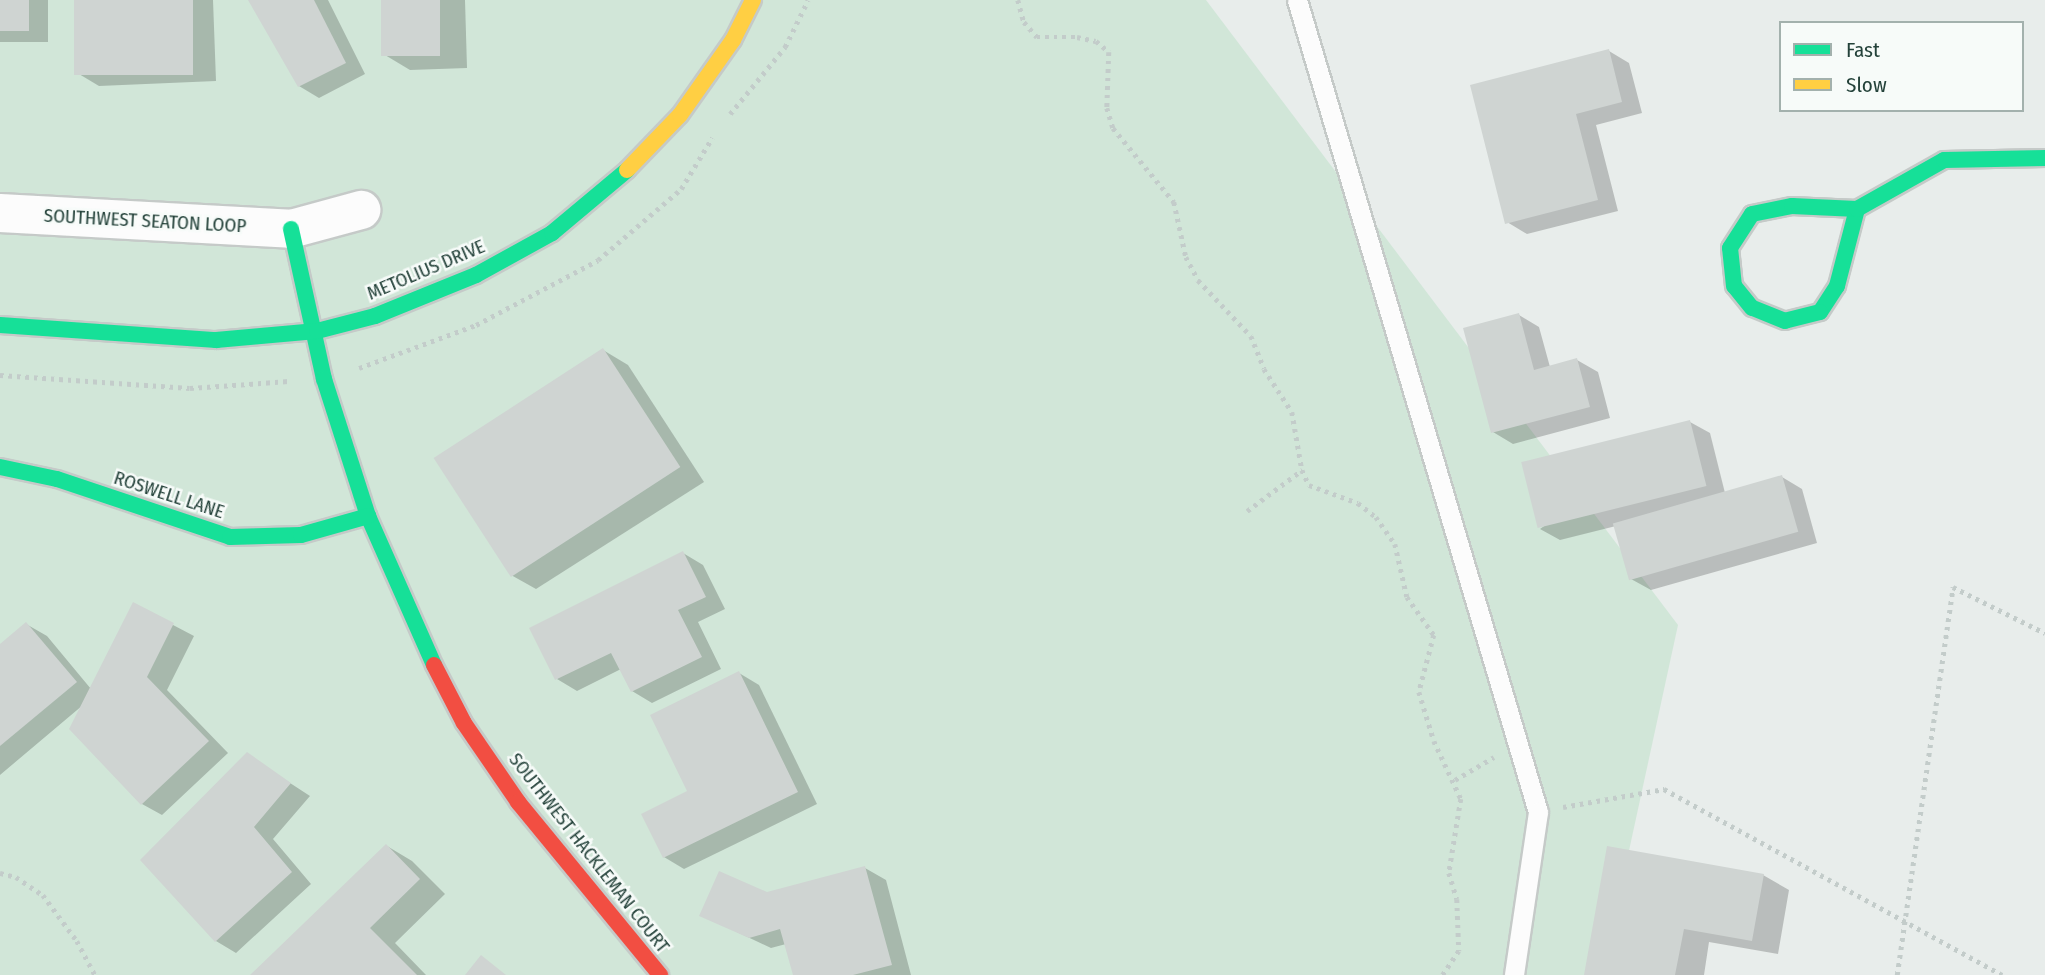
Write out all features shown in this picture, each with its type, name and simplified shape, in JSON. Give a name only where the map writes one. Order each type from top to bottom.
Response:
[{"type":"street","name":"METOLIUS DRIVE","points":[[0,325],[216,340],[317,331],[375,316],[464,280],[552,233],[621,177],[680,114],[733,40],[753,0]]},
{"type":"street","points":[[1857,209],[1836,286],[1820,312],[1785,321],[1752,308],[1734,286],[1730,248],[1752,214],[1792,206],[1857,209],[1944,160],[2045,158]]},
{"type":"street","name":"SOUTHWEST SEATON LOOP","points":[[0,213],[291,229],[361,210]]},
{"type":"street","points":[[291,229],[317,331]]},
{"type":"street","name":"SOUTHWEST HACKLEMAN COURT","points":[[317,331],[324,379],[368,516],[419,636],[464,723],[518,802],[660,975]]},
{"type":"street","name":"ROSWELL LANE","points":[[0,467],[57,480],[230,537],[302,535],[368,516]]},
{"type":"lane","points":[[1297,0],[1538,812],[1514,975]]},
{"type":"path","points":[[1018,0],[1024,22],[1037,37],[1077,37],[1096,41],[1109,52],[1107,108],[1113,128],[1174,202],[1186,257],[1198,280],[1251,336],[1264,369],[1293,412],[1302,470],[1309,485],[1358,503],[1376,517],[1395,544],[1408,597],[1434,635],[1419,692],[1434,741],[1455,780],[1461,799],[1448,873],[1457,899],[1459,951],[1443,975]]},
{"type":"path","points":[[1247,511],[1302,470]]},
{"type":"path","points":[[1897,975],[1953,587],[2045,633]]},
{"type":"path","points":[[1455,780],[1518,743]]},
{"type":"path","points":[[1538,812],[1664,789],[2002,975]]},
{"type":"path","points":[[0,873],[16,877],[43,895],[95,975]]},
{"type":"green space","points":[[0,0],[1206,0],[1678,625],[1602,975],[0,975]]},
{"type":"building","points":[[0,0],[29,0],[29,31],[0,31]]},
{"type":"building","points":[[74,0],[193,0],[193,75],[74,75]]},
{"type":"building","points":[[248,0],[314,0],[346,63],[298,87]]},
{"type":"building","points":[[381,0],[440,0],[440,56],[381,56]]},
{"type":"building","points":[[1609,49],[1622,102],[1576,114],[1598,200],[1505,224],[1470,85]]},
{"type":"building","points":[[1519,313],[1534,370],[1577,358],[1590,407],[1491,433],[1463,328]]},
{"type":"building","points":[[603,348],[680,467],[511,577],[434,458]]},
{"type":"building","points":[[1690,420],[1706,486],[1538,528],[1521,462]]},
{"type":"building","points":[[1782,475],[1798,532],[1629,580],[1613,524]]},
{"type":"building","points":[[683,551],[706,597],[678,610],[702,657],[631,692],[611,653],[555,680],[529,628]]},
{"type":"building","points":[[133,602],[174,623],[147,677],[209,741],[141,805],[69,729]]},
{"type":"building","points":[[26,622],[77,682],[0,746],[0,644]]},
{"type":"building","points":[[739,671],[798,792],[663,858],[641,814],[687,791],[650,715]]},
{"type":"building","points":[[247,752],[291,783],[254,827],[292,872],[215,942],[140,860]]},
{"type":"building","points":[[386,844],[420,879],[370,928],[417,975],[250,975]]},
{"type":"building","points":[[1607,846],[1764,874],[1752,941],[1684,929],[1675,975],[1584,975]]},
{"type":"building","points":[[865,866],[892,965],[853,975],[793,975],[780,929],[749,938],[699,916],[719,871],[767,892]]},
{"type":"building","points":[[481,955],[506,975],[465,975]]},
{"type":"traffic: fast","points":[[1857,209],[1837,286],[1820,312],[1785,321],[1752,308],[1734,286],[1730,248],[1752,214],[1792,206],[1857,209],[1944,160],[2045,158]]},
{"type":"traffic: fast","points":[[0,325],[216,340],[317,331],[375,316],[476,275],[552,233],[627,170]]},
{"type":"traffic: fast","points":[[291,229],[324,379],[368,516],[434,665]]},
{"type":"traffic: fast","points":[[0,467],[57,479],[230,537],[301,535],[368,516]]},
{"type":"traffic: slow","points":[[627,170],[680,115],[733,40],[753,0]]},
{"type":"traffic: jam","points":[[434,665],[464,723],[518,802],[660,975]]}]
